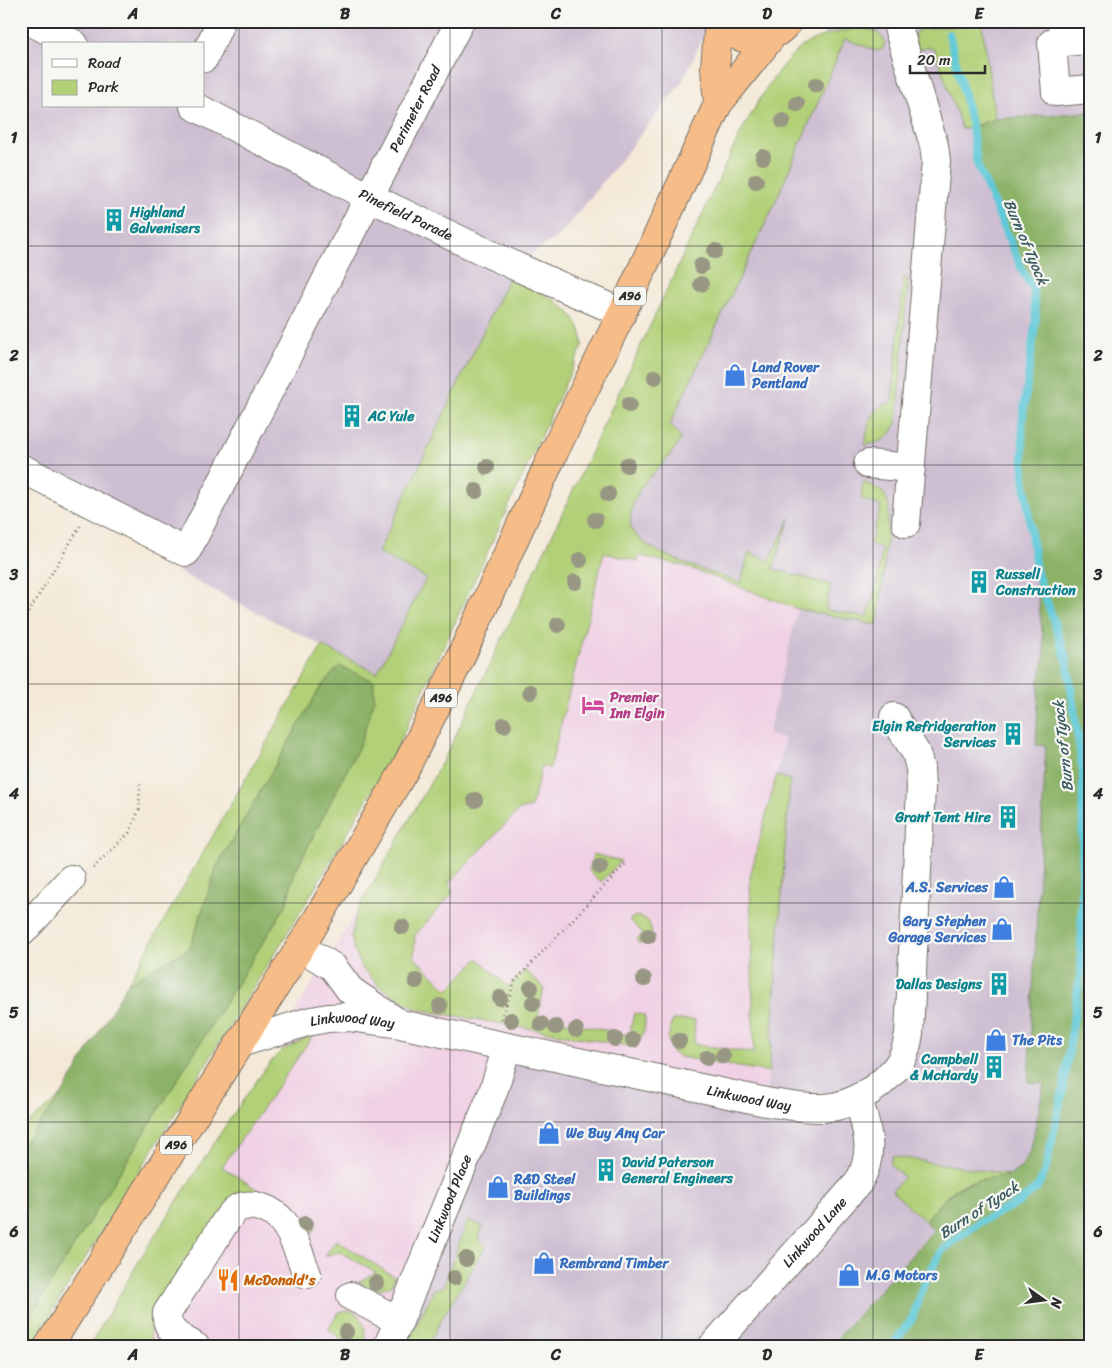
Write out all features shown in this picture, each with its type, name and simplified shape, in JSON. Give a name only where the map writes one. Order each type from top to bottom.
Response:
[{"type":"highway","name":"A96","points":[[719,21],[734,34],[752,40],[763,39],[785,25]]},
{"type":"highway","name":"A96","points":[[718,104],[715,68],[719,21]]},
{"type":"highway","name":"A96","points":[[48,1347],[300,948],[405,769],[458,663],[550,461],[622,313],[718,104],[785,25]]},
{"type":"street","points":[[30,21],[70,42]]},
{"type":"street","points":[[205,56],[221,21]]},
{"type":"street","name":"Perimeter Road","points":[[93,504],[186,552],[460,21]]},
{"type":"street","points":[[896,21],[934,145],[936,161],[906,522]]},
{"type":"street","points":[[1091,40],[1062,32],[1052,43],[1056,92],[1091,89]]},
{"type":"street","name":"Pinefield Parade","points":[[198,108],[369,197],[515,266],[622,313]]},
{"type":"street","points":[[868,464],[911,468]]},
{"type":"street","points":[[21,468],[93,504]]},
{"type":"street","name":"Linkwood Way","points":[[240,1043],[307,1022],[348,1017],[400,1024],[757,1100],[803,1108],[827,1108],[858,1098],[877,1086],[895,1069],[908,1043],[909,1034],[922,788],[916,753],[894,717]]},
{"type":"street","points":[[21,933],[71,879]]},
{"type":"street","points":[[300,948],[333,967],[350,990],[400,1024]]},
{"type":"street","name":"Linkwood Place","points":[[387,1347],[493,1092],[500,1045]]},
{"type":"street","name":"Linkwood Lane","points":[[712,1347],[858,1183],[863,1175],[869,1146],[868,1133],[858,1098]]},
{"type":"street","points":[[168,1334],[167,1313],[225,1222],[237,1208],[256,1205],[264,1208],[282,1221],[290,1232],[307,1274]]},
{"type":"street","points":[[351,1296],[399,1321]]},
{"type":"street","points":[[168,1334],[170,1328],[196,1347]]},
{"type":"path","points":[[21,612],[27,615],[93,504]]},
{"type":"path","points":[[71,879],[91,870],[128,833],[139,810],[140,780]]},
{"type":"path","points":[[500,1045],[515,981],[627,862]]},
{"type":"shaded area","points":[[21,21],[711,21],[681,84],[562,233],[515,266],[378,553],[426,577],[377,674],[184,575],[178,571],[186,552],[21,468]]},
{"type":"shaded area","points":[[824,21],[1091,21],[1091,1347],[934,1229],[828,1347],[387,1347],[507,1047],[766,1101],[790,780],[776,776],[785,739],[768,734],[798,609],[684,566],[553,533],[738,138],[759,100],[787,60],[809,42],[824,37]]},
{"type":"shaded area","points":[[553,533],[684,566],[798,609],[768,734],[785,739],[777,776],[790,780],[766,1102],[387,1347],[89,1347],[142,1256],[227,1123],[268,1065],[281,1051],[285,1028],[357,911],[445,757]]},
{"type":"green space","points":[[982,23],[995,119],[962,129],[935,50],[926,47],[917,50],[914,36],[917,31],[923,29]]},
{"type":"green space","points":[[858,28],[874,31],[880,35],[885,42],[883,49],[877,51],[845,39],[774,205],[670,424],[681,439],[640,489],[632,507],[630,519],[634,533],[654,549],[683,562],[741,583],[749,552],[769,561],[790,518],[773,569],[831,585],[826,610],[867,617],[877,584],[882,548],[870,544],[881,506],[861,499],[863,482],[869,484],[879,489],[885,496],[889,512],[877,625],[798,609],[684,566],[639,556],[638,561],[604,553],[550,768],[542,766],[531,807],[519,810],[449,883],[453,893],[415,935],[414,957],[448,990],[478,958],[508,987],[525,970],[544,988],[538,1016],[629,1035],[634,1013],[644,1015],[644,1032],[634,1047],[416,1009],[379,986],[362,968],[354,950],[351,937],[357,911],[445,757],[553,533],[738,138],[752,113],[778,72],[798,50],[820,37]]},
{"type":"green space","points":[[1091,112],[1091,1347],[829,1347],[934,1230],[925,1221],[943,1200],[956,1189],[978,1180],[1011,1175],[1021,1167],[1031,1149],[1044,1084],[1028,1082],[1046,746],[1036,745],[1039,680],[1045,655],[1024,477],[1022,423],[1036,318],[1033,288],[1024,274],[977,164],[972,127],[995,119]]},
{"type":"green space","points":[[509,277],[550,298],[569,312],[576,320],[582,335],[583,345],[395,752],[304,906],[30,1347],[21,1347],[21,1331],[286,905],[294,874],[360,744],[374,701],[339,666],[320,688],[217,866],[190,948],[128,983],[322,646],[377,673],[426,578],[378,553]]},
{"type":"green space","points":[[903,278],[908,279],[897,423],[885,439],[865,445],[868,426],[874,412],[884,405],[892,403]]},
{"type":"green space","points":[[339,666],[374,681],[374,701],[360,744],[294,874],[286,905],[21,1331],[21,1147],[61,1096],[128,983],[190,948],[217,866],[320,688]]},
{"type":"green space","points":[[776,776],[790,780],[769,1072],[680,1057],[672,1052],[668,1040],[672,1020],[695,1020],[694,1044],[754,1053],[750,877]]},
{"type":"green space","points":[[593,854],[621,861],[601,882],[589,871]]},
{"type":"green space","points":[[636,916],[646,919],[650,925],[652,943],[638,943],[637,939],[643,933],[629,920]]},
{"type":"green space","points":[[314,1034],[222,1167],[316,1227],[313,1232],[264,1200],[223,1211],[151,1321],[150,1336],[153,1347],[89,1347],[142,1256],[227,1123],[268,1065],[281,1051]]},
{"type":"green space","points":[[61,1096],[21,1147],[21,1129]]},
{"type":"green space","points":[[892,1156],[1011,1175],[960,1186],[946,1197],[925,1221],[892,1191],[904,1177],[890,1165]]},
{"type":"green space","points":[[468,1220],[483,1226],[478,1239],[486,1246],[427,1347],[406,1347],[434,1289],[443,1287]]},
{"type":"green space","points":[[336,1240],[395,1277],[391,1286],[374,1290],[358,1282],[376,1272],[340,1252],[325,1256]]},
{"type":"green space","points":[[339,1312],[353,1312],[361,1318],[365,1333],[364,1347],[337,1347],[342,1339],[328,1329]]},
{"type":"waterway","name":"Burn of Tyock","points":[[891,1347],[912,1319],[924,1284],[941,1251],[978,1223],[1018,1203],[1037,1188],[1045,1172],[1063,1091],[1081,969],[1083,773],[1067,660],[1036,570],[1024,477],[1022,423],[1036,318],[1033,288],[1024,274],[977,164],[972,127],[949,34]]},
{"type":"place","name":"Highland Galvenisers","points":[[114,220]]},
{"type":"place","name":"Land Rover Pentland","points":[[735,375]]},
{"type":"place","name":"AC Yule","points":[[352,416]]},
{"type":"place","name":"Russell Construction","points":[[979,582]]},
{"type":"place","name":"Premier Inn Elgin","points":[[593,705]]},
{"type":"place","name":"Elgin Refridgeration Services","points":[[1013,734]]},
{"type":"place","name":"Grant Tent Hire","points":[[1008,817]]},
{"type":"place","name":"A.S. Services","points":[[1004,887]]},
{"type":"place","name":"Gary Stephen Garage Services","points":[[1002,929]]},
{"type":"place","name":"Dallas Designs","points":[[999,984]]},
{"type":"place","name":"The Pits","points":[[996,1040]]},
{"type":"place","name":"Campbell & McHardy","points":[[994,1067]]},
{"type":"place","name":"We Buy Any Car","points":[[549,1133]]},
{"type":"place","name":"David Paterson General Engineers","points":[[606,1170]]},
{"type":"place","name":"R&D Steel Buildings","points":[[498,1187]]},
{"type":"place","name":"Rembrand Timber","points":[[544,1263]]},
{"type":"place","name":"M.G Motors","points":[[849,1275]]},
{"type":"place","name":"McDonald's","points":[[228,1280]]}]
